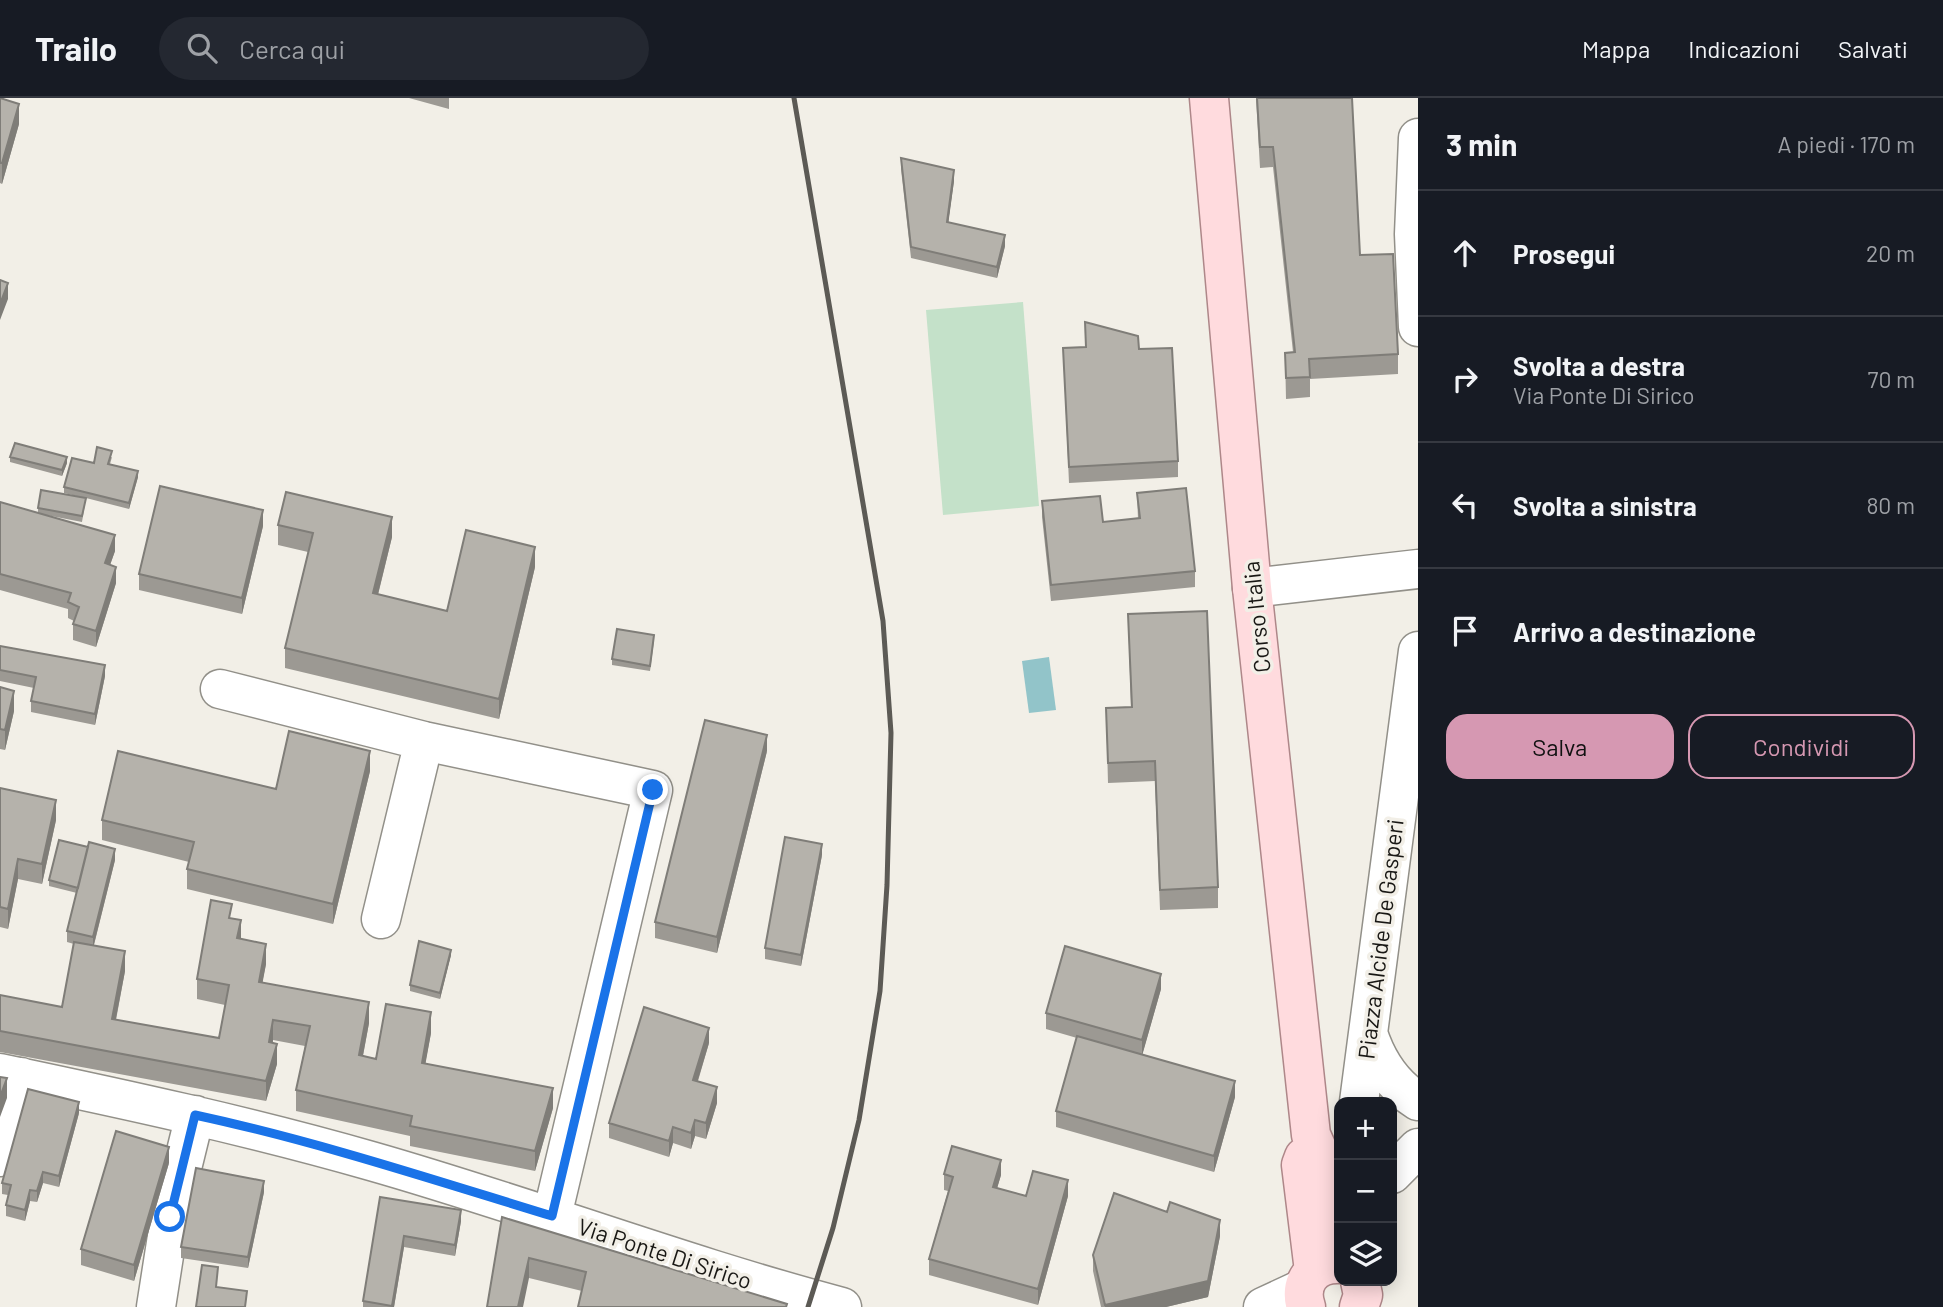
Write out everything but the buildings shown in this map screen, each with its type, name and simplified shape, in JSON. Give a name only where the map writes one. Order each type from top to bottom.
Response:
[{"type":"main road","name":"Corso Italia","points":[[1209,98],[1252,588],[1319,1158]]},
{"type":"main road","points":[[1319,1158],[1336,1223]]},
{"type":"main road","points":[[1319,1158],[1334,1259]]},
{"type":"street","points":[[1418,138],[1414,234],[1418,327]]},
{"type":"street","points":[[1252,588],[1418,569]]},
{"type":"street","name":"Piazza Alcide De Gasperi","points":[[1360,1097],[1418,651]]},
{"type":"street","points":[[220,689],[424,741],[653,790],[552,1216]]},
{"type":"street","points":[[381,919],[424,741]]},
{"type":"street","points":[[1368,1033],[1375,1055],[1385,1071],[1397,1085],[1418,1101]]},
{"type":"street","points":[[0,1157],[10,1075]]},
{"type":"street","name":"Via Ponte Di Sirico","points":[[10,1075],[195,1115],[359,1158],[552,1216],[776,1290],[842,1307]]},
{"type":"street","points":[[156,1307],[170,1217],[195,1115]]},
{"type":"street","points":[[1263,1307],[1338,1286]]},
{"type":"green space","points":[[1023,302],[1039,506],[943,515],[926,310]]},
{"type":"water","points":[[1049,657],[1056,710],[1029,713],[1022,661]]},
{"type":"railway","points":[[794,98],[883,621],[891,733],[887,885],[880,991],[859,1120],[833,1228],[808,1307]]},
{"type":"route","points":[[170,1217],[195,1115],[372,1161],[552,1216],[653,790]]}]
